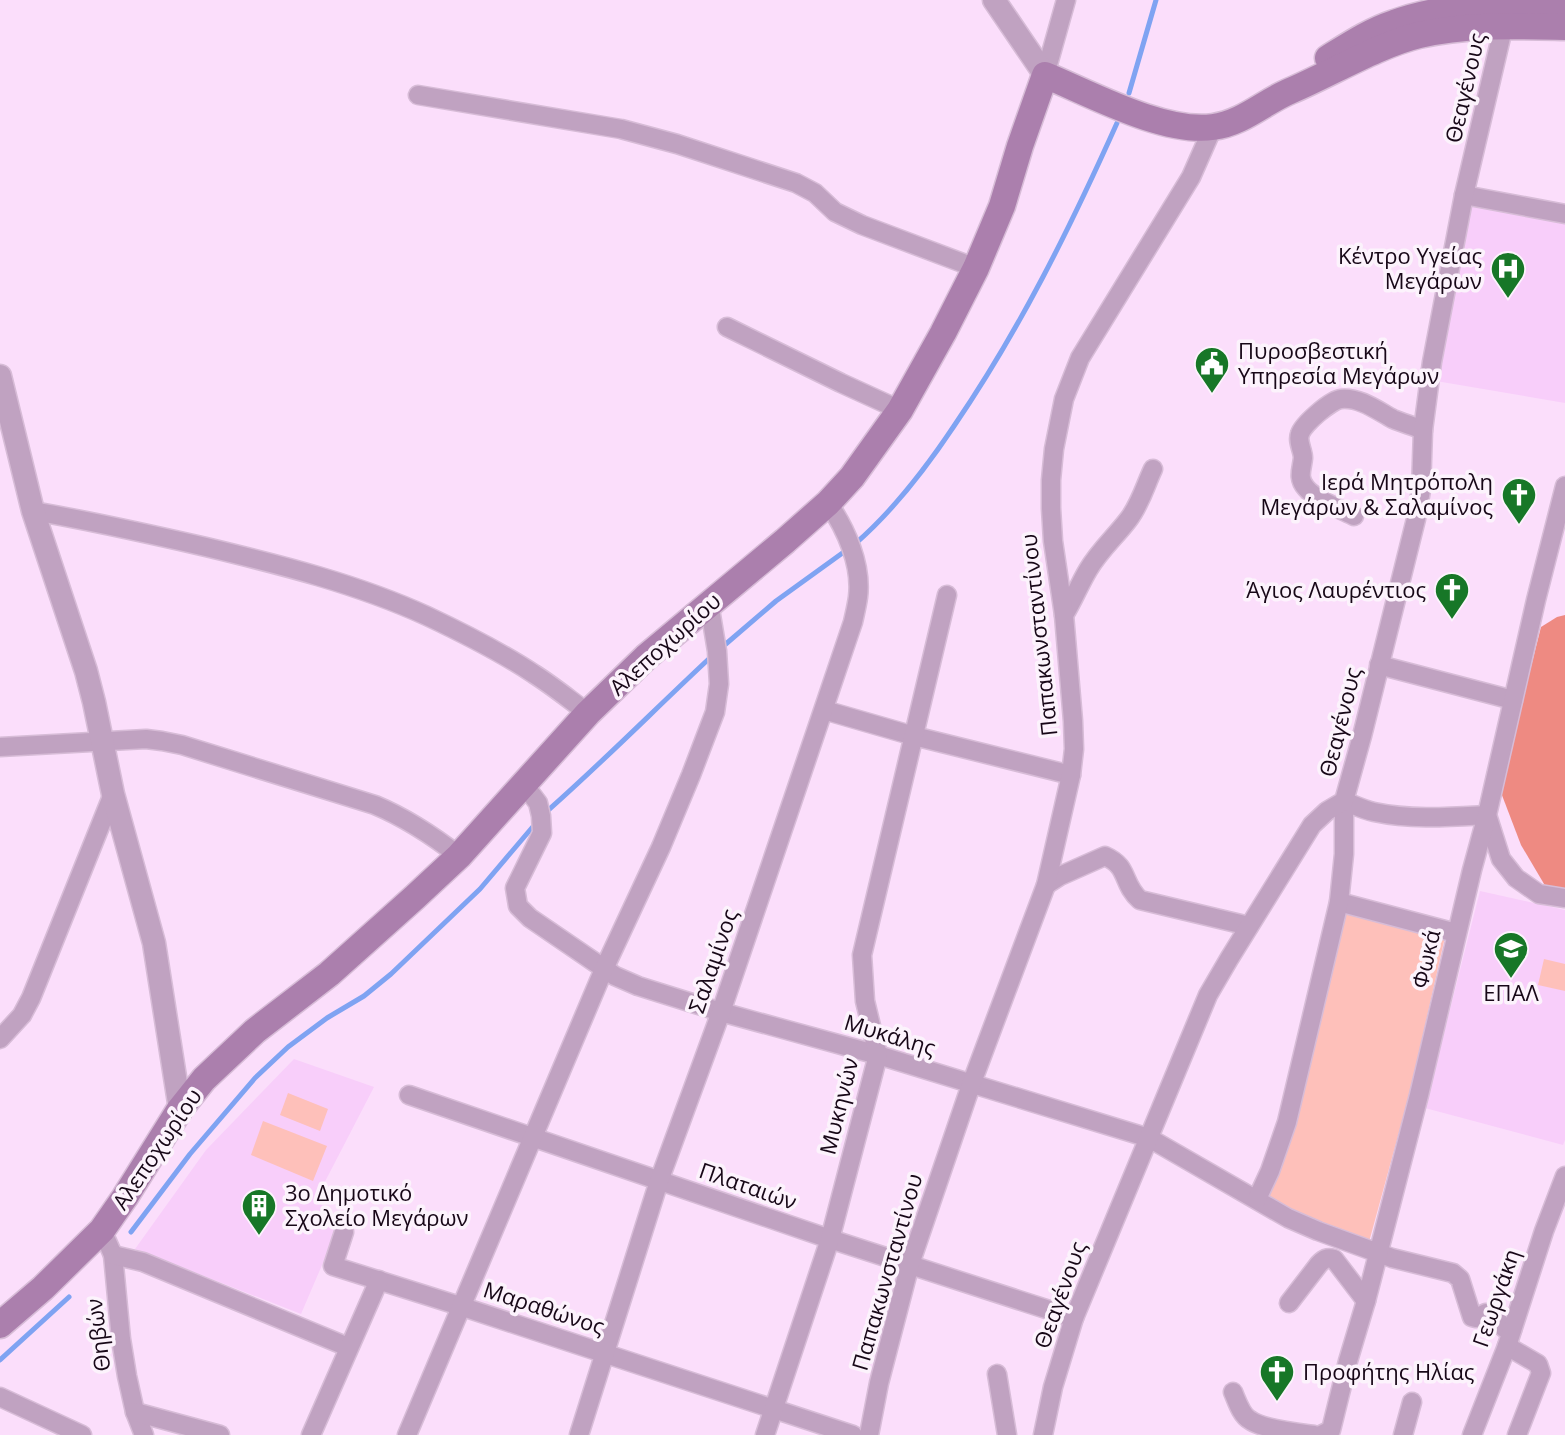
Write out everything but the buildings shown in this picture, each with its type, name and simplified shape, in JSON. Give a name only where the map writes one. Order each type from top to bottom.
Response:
[{"type":"main road","points":[[1045,75],[1154,120],[1187,127],[1213,127],[1244,117],[1285,93],[1383,48],[1419,35],[1468,28],[1553,3]]},
{"type":"main road","points":[[1506,16],[1565,27]]},
{"type":"main road","name":"Αλεποχωρίου","points":[[0,1325],[102,1230],[180,1109],[204,1079],[255,1031],[329,974],[459,856],[588,713],[646,657],[785,541],[852,477],[900,410],[976,268],[1002,206],[1045,75]]},
{"type":"street","points":[[994,0],[1045,75]]},
{"type":"street","points":[[1045,75],[1066,0]]},
{"type":"street","name":"Θεαγένους","points":[[1043,1435],[1053,1387],[1074,1318],[1208,995],[1312,825],[1344,801],[1416,519],[1432,362],[1464,195],[1506,16]]},
{"type":"street","points":[[418,95],[621,129],[677,144],[796,183],[815,193],[835,212],[862,225],[976,268]]},
{"type":"street","name":"Παπακωνσταντίνου","points":[[869,1435],[910,1264],[971,1085],[1046,885],[1071,775],[1073,721],[1051,508],[1054,449],[1064,399],[1080,358],[1191,177],[1213,127]]},
{"type":"street","points":[[1464,195],[1565,214]]},
{"type":"street","points":[[727,327],[900,410]]},
{"type":"street","points":[[2,388],[33,511],[86,671],[113,794],[154,943],[180,1109]]},
{"type":"street","points":[[1354,516],[1317,497],[1305,487],[1300,470],[1303,455],[1298,437],[1301,430],[1332,401],[1342,398],[1352,399],[1423,430]]},
{"type":"street","points":[[1064,615],[1088,570],[1141,500],[1153,469]]},
{"type":"street","name":"Φωκά","points":[[1321,1435],[1331,1430],[1419,1095],[1565,486]]},
{"type":"street","name":"Σαλαμίνος","points":[[579,1435],[659,1181],[721,1012],[853,622],[859,595],[852,547],[840,519],[828,503]]},
{"type":"street","points":[[33,511],[238,555],[378,596],[428,616],[484,645],[533,673],[588,713]]},
{"type":"street","name":"Μυκηνών","points":[[765,1435],[830,1239],[878,1055],[865,1001],[862,955],[947,595]]},
{"type":"street","points":[[407,1435],[604,969],[661,847],[715,712],[719,684],[709,603]]},
{"type":"street","points":[[1379,665],[1513,700]]},
{"type":"street","points":[[824,710],[1071,775]]},
{"type":"street","points":[[0,747],[146,739],[182,745],[400,815],[459,856]]},
{"type":"street","name":"Μυκάλης","points":[[521,786],[538,803],[542,833],[515,888],[518,906],[530,918],[615,976],[721,1012],[878,1055],[1149,1138],[1288,1218],[1400,1261],[1453,1273],[1460,1279],[1472,1317],[1492,1314],[1509,1338]]},
{"type":"street","points":[[3,1029],[22,1015],[31,998],[113,794]]},
{"type":"street","points":[[1257,1199],[1287,1122],[1339,902],[1344,854],[1344,801],[1372,812],[1401,816],[1442,818],[1487,815],[1501,859],[1516,878],[1539,894],[1565,898]]},
{"type":"street","points":[[1046,885],[1105,856],[1121,866],[1127,883],[1140,900],[1249,926]]},
{"type":"street","points":[[1339,902],[1456,933]]},
{"type":"street","name":"Πλαταιών","points":[[409,1095],[830,1239],[1074,1318]]},
{"type":"street","name":"Γεωργάκη","points":[[1472,1435],[1565,1176]]},
{"type":"street","points":[[1544,1231],[1565,1210]]},
{"type":"street","name":"Θηβών","points":[[102,1230],[113,1255],[121,1339],[135,1412],[144,1435]]},
{"type":"street","name":"Μαραθώνος","points":[[344,1232],[333,1266],[853,1435]]},
{"type":"street","points":[[113,1255],[143,1262],[348,1347]]},
{"type":"street","points":[[1289,1303],[1319,1264],[1329,1258],[1334,1259],[1366,1301]]},
{"type":"street","points":[[311,1435],[379,1280]]},
{"type":"street","points":[[1509,1338],[1541,1368],[1517,1435]]},
{"type":"street","points":[[997,1374],[1007,1435]]},
{"type":"street","points":[[1233,1392],[1249,1420],[1271,1431],[1314,1435]]},
{"type":"street","points":[[0,1397],[82,1435]]},
{"type":"street","points":[[1403,1435],[1412,1402]]},
{"type":"street","points":[[135,1412],[189,1431],[220,1435]]},
{"type":"shaded area","name":"Κέντρο Υγείας Μεγάρων","points":[[1468,205],[1565,223],[1565,403],[1436,381]]},
{"type":"shaded area","points":[[1565,615],[1565,891],[1547,889],[1521,845],[1500,790],[1541,627]]},
{"type":"shaded area","name":"ΕΠΑΛ","points":[[1480,891],[1565,910],[1563,1145],[1425,1108]]},
{"type":"shaded area","points":[[1342,912],[1445,937],[1410,1092],[1369,1242],[1261,1200]]},
{"type":"shaded area","points":[[1544,959],[1565,964],[1565,991],[1538,985]]},
{"type":"shaded area","points":[[294,1059],[374,1087],[316,1199],[340,1223],[301,1314],[135,1249],[206,1150]]},
{"type":"shaded area","points":[[288,1093],[328,1109],[320,1131],[280,1115]]},
{"type":"shaded area","points":[[263,1121],[327,1146],[313,1181],[251,1155]]},
{"type":"waterway","points":[[1129,93],[1156,0]]},
{"type":"waterway","points":[[856,543],[909,488],[978,390],[1042,278],[1117,123]]},
{"type":"waterway","points":[[720,649],[776,601],[848,549]]},
{"type":"waterway","points":[[545,813],[713,655]]},
{"type":"waterway","points":[[131,1232],[190,1154],[255,1078],[288,1047],[391,974],[480,889],[536,823]]},
{"type":"waterway","points":[[0,1360],[69,1297]]},
{"type":"place","name":"Κέντρο Υγείας Μεγάρων","points":[[1508,300]]},
{"type":"place","name":"Πυροσβεστική Υπηρεσία Μεγάρων","points":[[1212,395]]},
{"type":"place","name":"Ιερά Μητρόπολη Μεγάρων & Σαλαμίνος","points":[[1519,526]]},
{"type":"place","name":"Άγιος Λαυρέντιος","points":[[1452,621]]},
{"type":"place","name":"ΕΠΑΛ","points":[[1511,980]]},
{"type":"place","name":"3ο Δημοτικό Σχολείο Μεγάρων","points":[[259,1237]]},
{"type":"place","name":"Προφήτης Ηλίας","points":[[1277,1403]]}]
